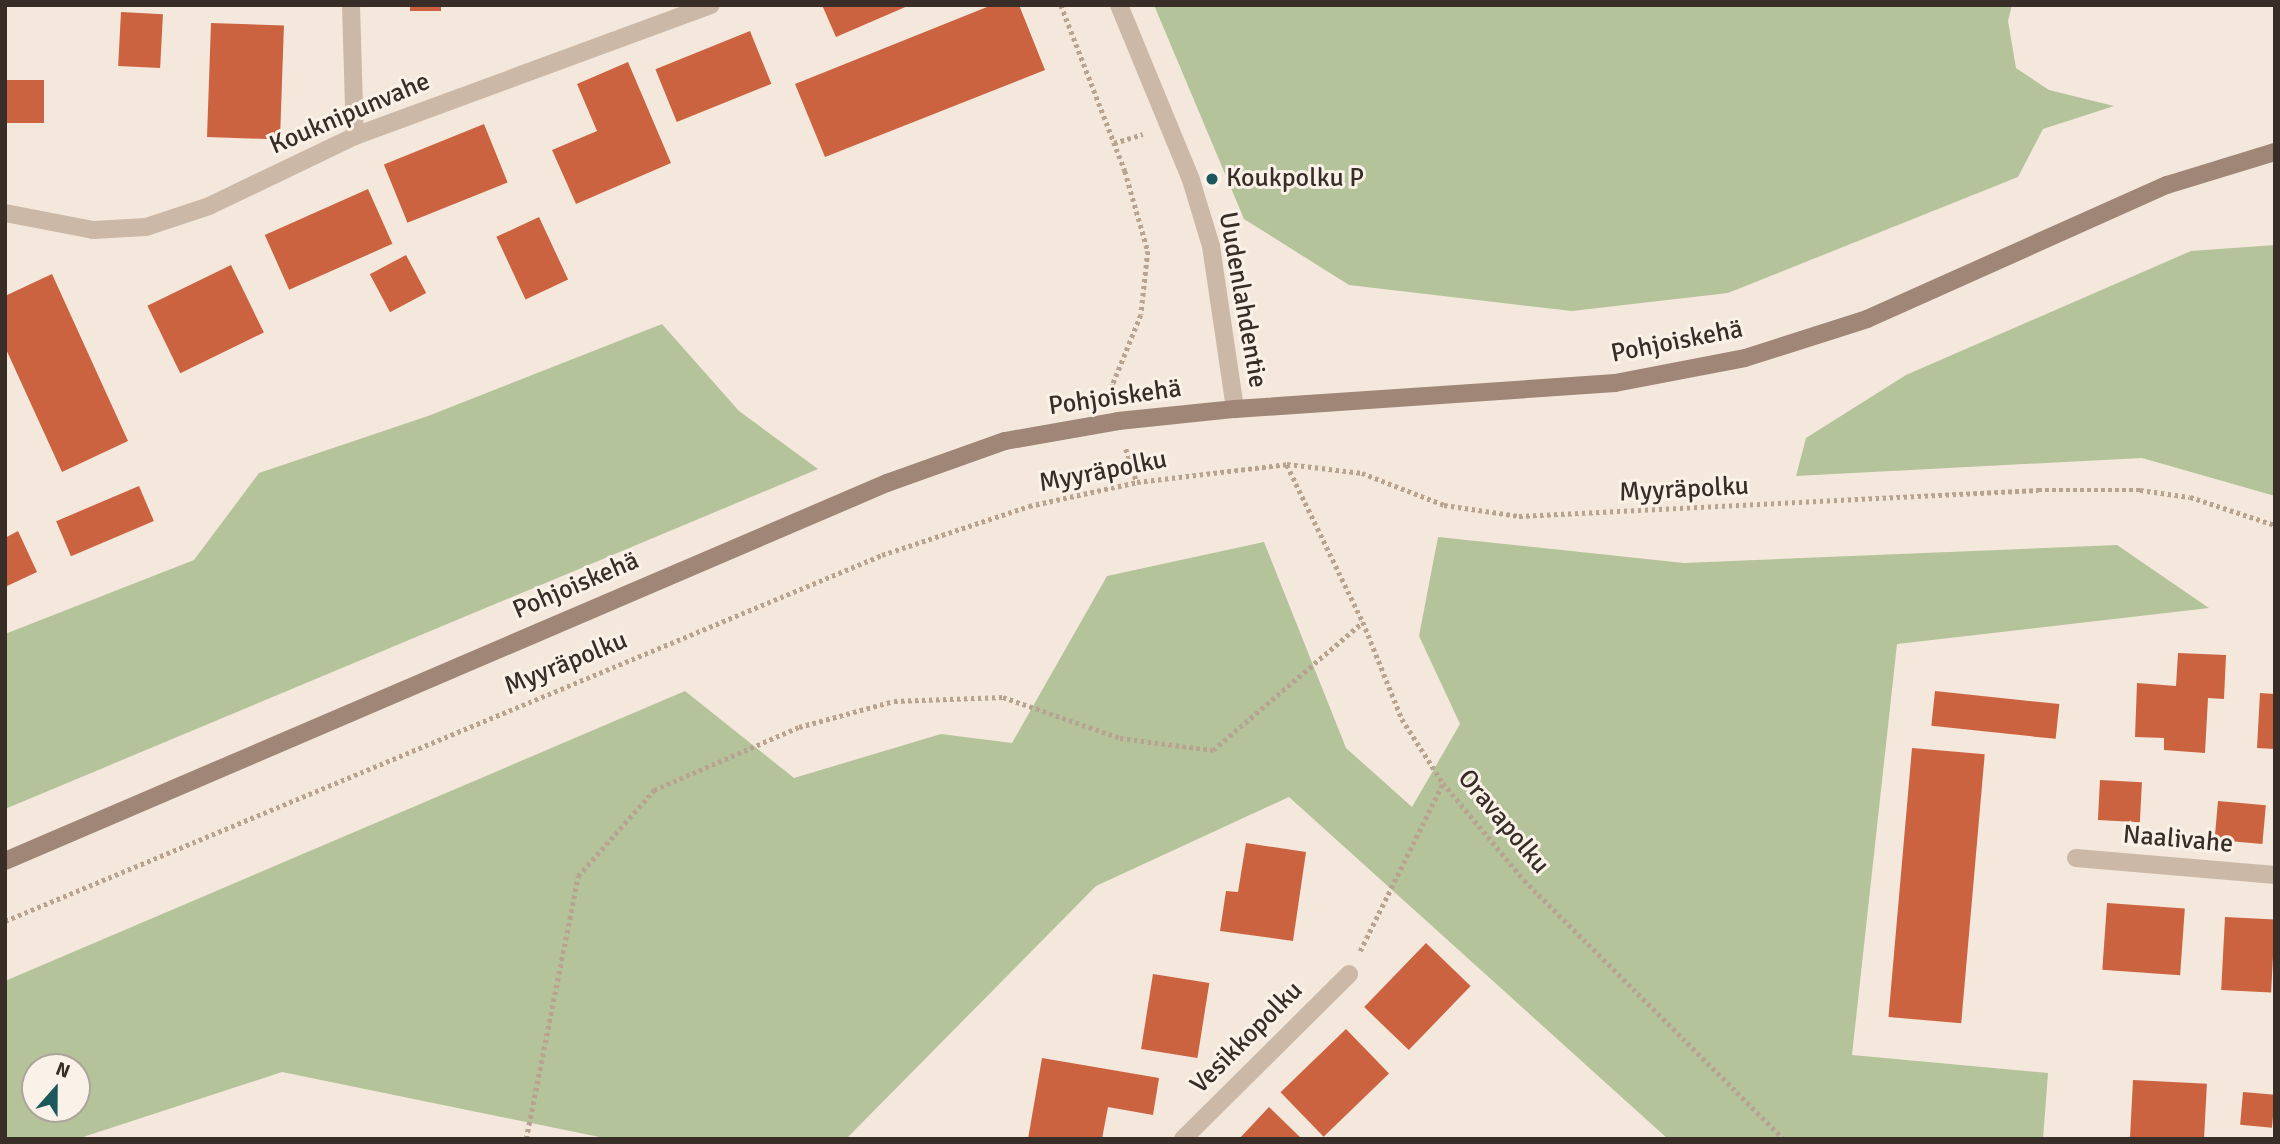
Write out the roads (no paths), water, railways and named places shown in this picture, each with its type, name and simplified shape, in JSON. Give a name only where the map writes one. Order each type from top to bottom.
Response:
[{"type":"main road","name":"Pohjoiskehä","points":[[5,861],[887,483],[1005,441],[1118,421],[1235,409],[1615,383],[1745,358],[1867,319],[2167,185],[2275,152]]},
{"type":"street","points":[[351,5],[355,136]]},
{"type":"street","name":"Kouknipunvahe","points":[[5,213],[93,230],[146,227],[209,206],[355,136],[711,5]]},
{"type":"street","name":"Uudenlahdentie","points":[[1119,5],[1191,180],[1212,246],[1235,409]]},
{"type":"street","name":"Naalivahe","points":[[2077,858],[2275,875]]},
{"type":"street","name":"Vesikkopolku","points":[[1183,1139],[1349,974]]},
{"type":"place","name":"Koukpolku P","points":[[1212,179]]}]
